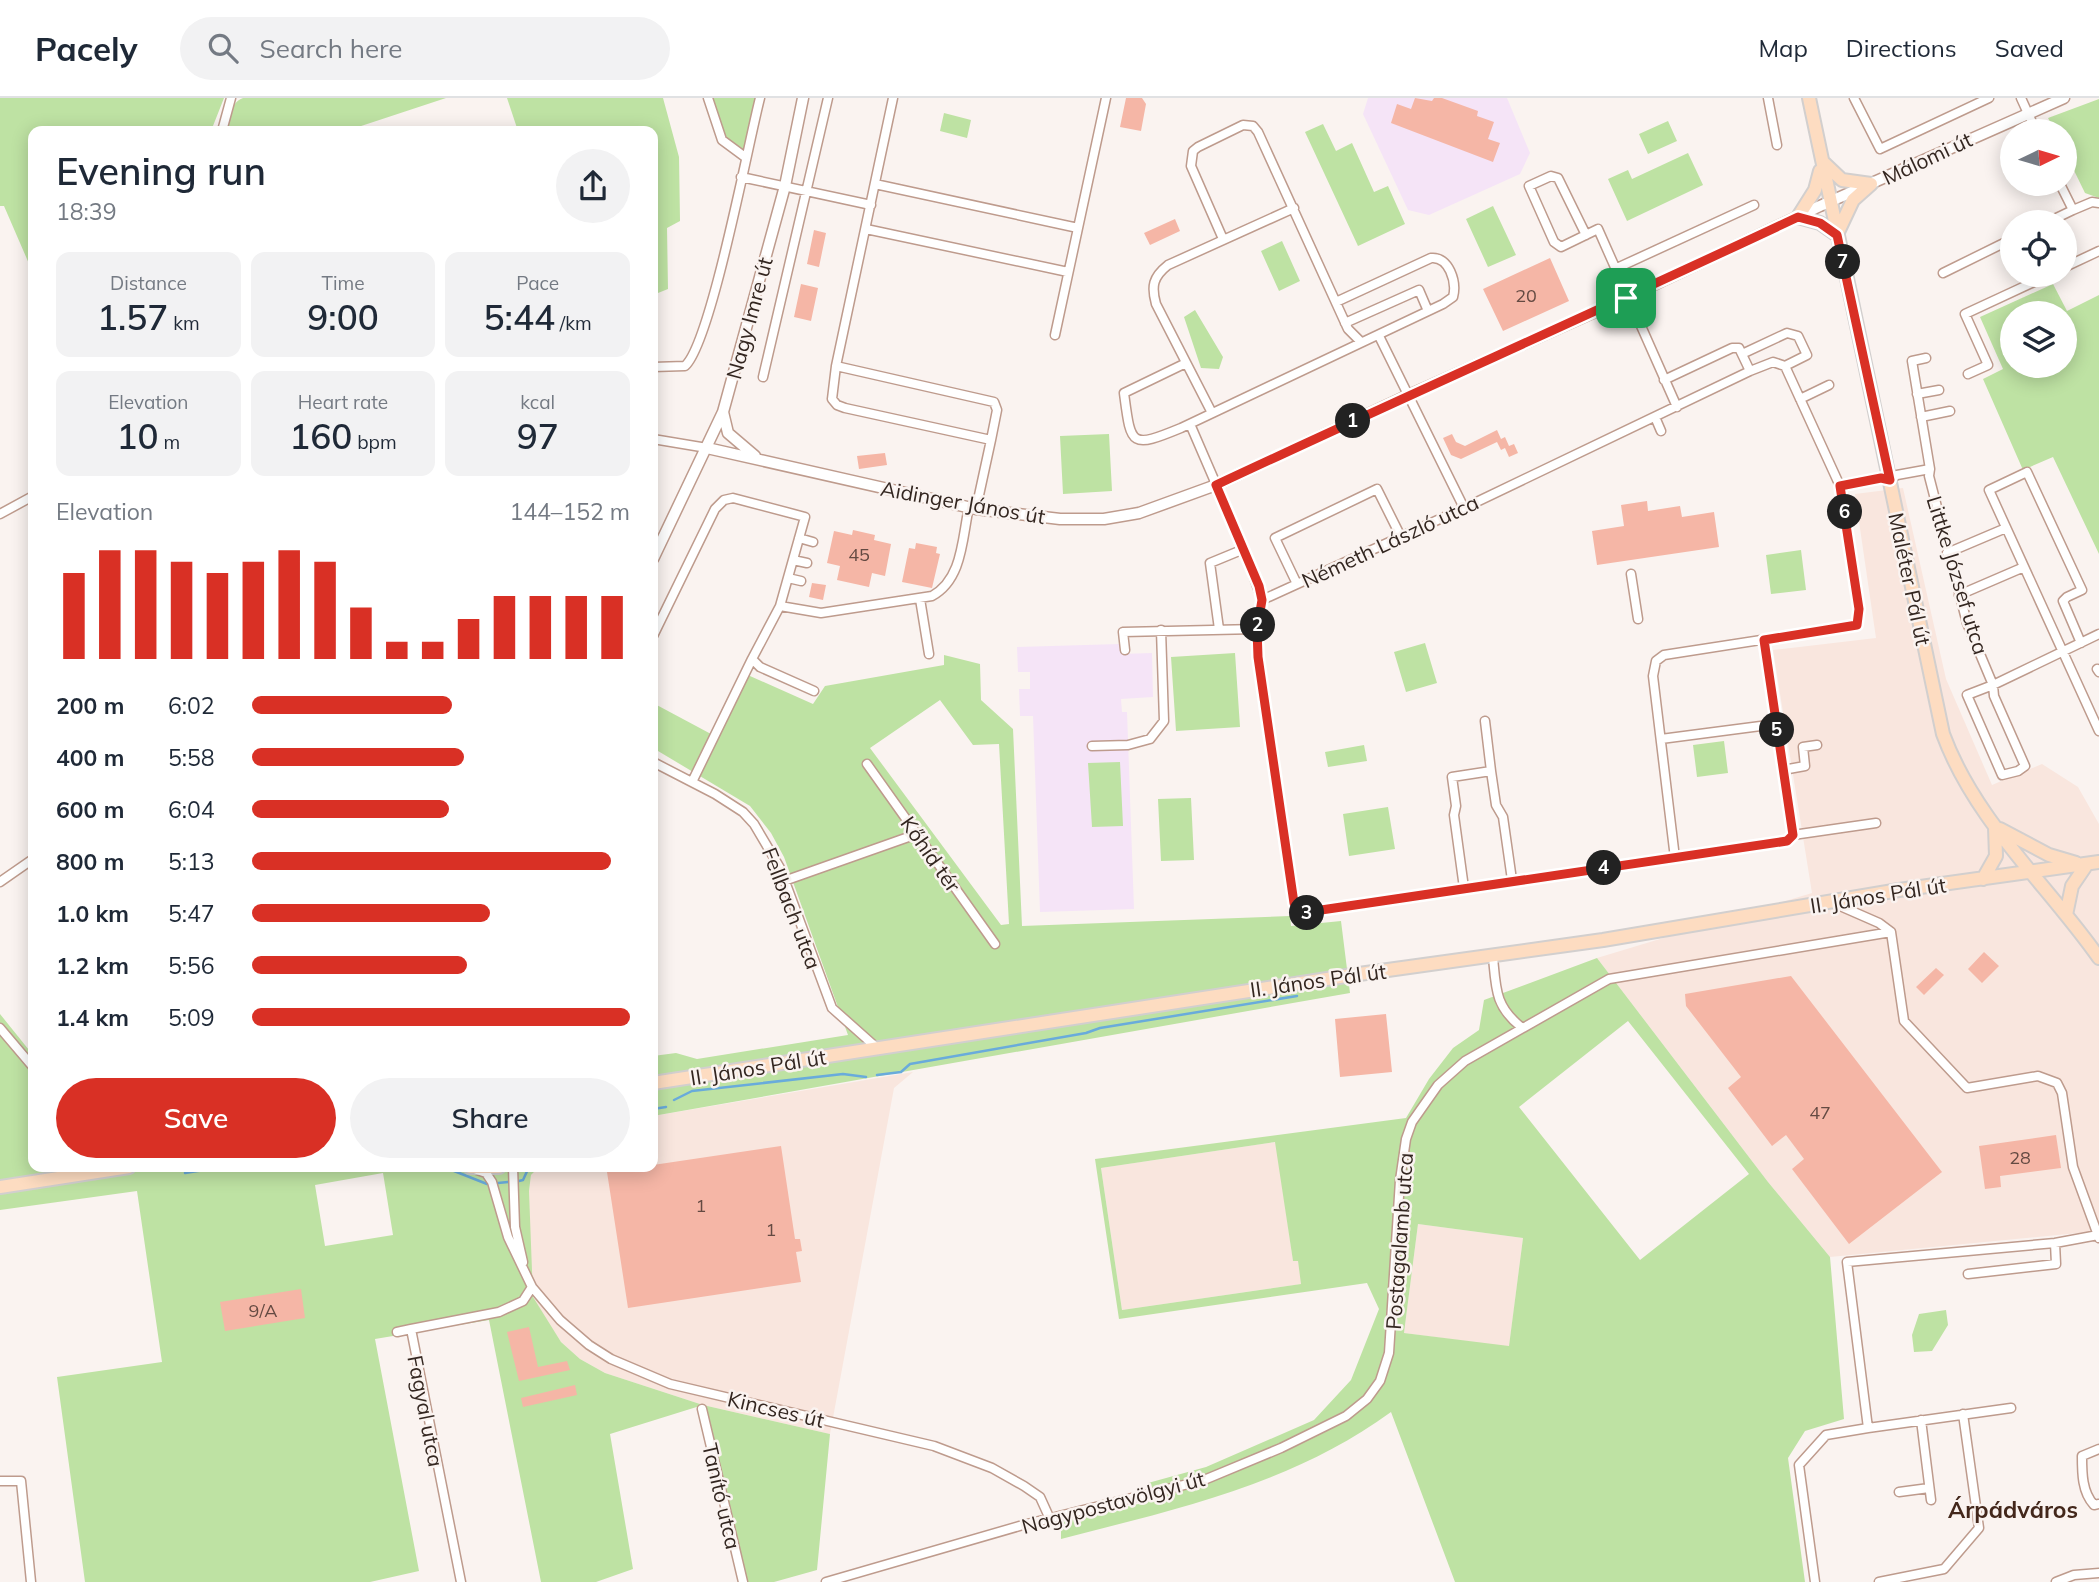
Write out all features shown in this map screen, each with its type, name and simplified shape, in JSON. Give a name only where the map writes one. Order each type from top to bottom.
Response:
[{"type":"main road","name":"Maléter Pál út","points":[[1809,98],[1943,734],[1963,779],[1995,827],[2099,958]]},
{"type":"main road","points":[[1820,158],[1842,180],[1871,184]]},
{"type":"main road","points":[[1820,158],[1820,175],[1815,190],[1798,217],[1820,223],[1837,235],[1853,201],[1871,184]]},
{"type":"main road","points":[[1983,879],[1996,856],[1995,827],[2049,855],[2093,863]]},
{"type":"main road","points":[[2066,915],[2072,886],[2093,863]]},
{"type":"main road","name":"II. János Pál út","points":[[658,1082],[1359,974],[1493,957],[1899,890],[2093,863]]},
{"type":"main road","points":[[0,1186],[86,1172]]},
{"type":"street","points":[[223,126],[231,98]]},
{"type":"street","points":[[708,98],[722,140],[745,157]]},
{"type":"street","name":"Nagy Imre út","points":[[658,367],[685,366],[701,339],[760,98]]},
{"type":"street","name":"Nagy Imre út","points":[[658,548],[723,412],[785,186],[803,98]]},
{"type":"street","name":"Nagy Imre út","points":[[763,377],[828,98]]},
{"type":"street","points":[[892,98],[831,391],[832,399],[837,405],[991,440]]},
{"type":"street","points":[[1055,335],[1106,98]]},
{"type":"street","points":[[1768,98],[1777,145]]},
{"type":"street","points":[[1854,98],[1880,149],[1989,98]]},
{"type":"street","points":[[2021,98],[2030,119]]},
{"type":"street","name":"Málomi út","points":[[1830,202],[2027,112],[2064,98]]},
{"type":"street","points":[[1223,239],[1191,166],[1191,157],[1198,146],[1243,125],[1253,127],[1258,132],[1294,208],[1346,324],[1360,341]]},
{"type":"street","points":[[1586,235],[1558,178],[1550,176],[1529,186],[1554,243],[1561,247],[1586,235],[1598,229],[1617,268],[1626,298],[1677,407]]},
{"type":"street","points":[[741,177],[871,205]]},
{"type":"street","points":[[875,184],[1078,228]]},
{"type":"street","name":"Aidinger János út","points":[[707,448],[972,508],[1060,519],[1104,519],[1139,513],[1216,485],[1830,202]]},
{"type":"street","points":[[2075,210],[2092,202],[2099,203]]},
{"type":"street","points":[[1617,268],[1754,205]]},
{"type":"street","points":[[1212,413],[1157,304],[1152,290],[1153,282],[1157,274],[1168,265],[1294,208]]},
{"type":"street","points":[[866,229],[1068,272]]},
{"type":"street","points":[[1943,273],[2000,245]]},
{"type":"street","points":[[2077,261],[2099,251]]},
{"type":"street","points":[[1186,363],[1124,393],[1128,427],[1133,437],[1139,441],[1152,440],[1190,424],[1360,341],[1379,336],[1453,297],[1454,281],[1444,260],[1431,258],[1336,302]]},
{"type":"street","points":[[1968,374],[1988,365],[1965,314],[2023,287]]},
{"type":"street","points":[[1346,324],[1419,290],[1428,311]]},
{"type":"street","points":[[1675,858],[1653,676],[1656,661],[1664,655],[1857,625],[1859,609],[1840,486],[1785,366],[1807,355],[1798,336],[1787,333],[1742,354]]},
{"type":"street","points":[[1379,336],[1464,508]]},
{"type":"street","points":[[1664,380],[1732,348],[1739,348],[1750,371]]},
{"type":"street","name":"Littke József utca","points":[[1926,358],[1912,361],[1929,476],[1959,595],[1993,685],[2099,634]]},
{"type":"street","name":"Németh László utca","points":[[1262,600],[1464,508],[1750,371],[1773,362],[1785,366]]},
{"type":"street","points":[[780,606],[821,613],[920,599],[944,589],[953,580],[991,440],[997,411],[994,402],[836,366]]},
{"type":"street","points":[[1800,399],[1829,385]]},
{"type":"street","points":[[1917,394],[1939,390]]},
{"type":"street","points":[[1921,416],[1950,411]]},
{"type":"street","points":[[723,412],[728,433],[741,447],[761,460]]},
{"type":"street","points":[[1655,417],[1661,431]]},
{"type":"street","points":[[1190,424],[1244,550],[1262,600],[1257,629],[1258,657],[1297,910],[1307,913],[1512,880],[1787,841],[1793,833],[1764,640]]},
{"type":"street","points":[[658,440],[707,448]]},
{"type":"street","points":[[1840,486],[1881,478],[1890,480],[1897,475],[1930,469]]},
{"type":"street","points":[[2081,643],[2063,601],[2082,590],[2027,472],[1989,490],[2099,731]]},
{"type":"street","points":[[1297,584],[1275,538],[1368,493],[1377,489],[1400,535]]},
{"type":"street","points":[[658,626],[715,509],[723,500],[733,498],[805,517],[780,606],[692,782]]},
{"type":"street","points":[[0,514],[28,499]]},
{"type":"street","points":[[1947,553],[2006,528]]},
{"type":"street","points":[[799,538],[813,541]]},
{"type":"street","points":[[1219,629],[1210,563],[1244,550]]},
{"type":"street","points":[[793,560],[807,563]]},
{"type":"street","points":[[1959,595],[2024,567]]},
{"type":"street","points":[[1631,574],[1638,620]]},
{"type":"street","points":[[788,578],[801,581]]},
{"type":"street","points":[[920,599],[929,654]]},
{"type":"street","points":[[1125,650],[1124,632],[1257,629]]},
{"type":"street","points":[[1092,746],[1128,745],[1150,739],[1164,721],[1161,631]]},
{"type":"street","points":[[752,659],[760,667],[814,691]]},
{"type":"street","points":[[1993,685],[1994,696],[2025,766],[2018,771],[2002,775],[1967,695],[1993,685]]},
{"type":"street","points":[[1485,722],[1496,806],[1503,817],[1512,880]]},
{"type":"street","points":[[1661,738],[1776,724]]},
{"type":"street","points":[[1783,770],[1805,766],[1802,747],[1817,745]]},
{"type":"street","name":"Kőhíd tér","points":[[867,764],[995,944]]},
{"type":"street","name":"Fellbach utca","points":[[658,765],[743,812],[767,842],[832,1009],[877,1048]]},
{"type":"street","points":[[1464,888],[1452,777],[1491,771]]},
{"type":"street","points":[[1793,833],[1876,823]]},
{"type":"street","points":[[784,881],[917,834]]},
{"type":"street","points":[[0,882],[28,862]]},
{"type":"street","points":[[1831,902],[1879,923],[1891,932],[1904,1021],[1967,1088],[2038,1076],[2053,1080],[2060,1087],[2073,1167],[2099,1236],[2055,1243],[1847,1262],[1868,1429]]},
{"type":"street","name":"Postagalamb utca","points":[[1380,1381],[1392,1337],[1400,1180],[1406,1139],[1412,1122],[1438,1085],[1465,1061],[1609,979],[1891,932]]},
{"type":"street","points":[[1493,957],[1497,997],[1506,1015],[1521,1027]]},
{"type":"street","points":[[0,1028],[28,1061]]},
{"type":"street","points":[[483,1172],[492,1182],[508,1237],[523,1265]]},
{"type":"street","points":[[513,1172],[515,1227],[523,1265]]},
{"type":"street","points":[[1968,1273],[2056,1264],[2055,1243]]},
{"type":"street","name":"Kincses út","points":[[523,1265],[533,1287],[560,1320],[589,1345],[629,1368],[670,1384],[934,1446],[992,1468],[1024,1486],[1040,1497],[1050,1519]]},
{"type":"street","name":"Fagyal utca","points":[[461,1582],[411,1329],[499,1312],[523,1301],[533,1287]]},
{"type":"street","points":[[397,1332],[411,1329]]},
{"type":"street","name":"Nagypostavölgyi út","points":[[826,1582],[1204,1479],[1281,1448],[1346,1416],[1367,1399],[1380,1381]]},
{"type":"street","points":[[1815,1582],[1799,1465],[1826,1435],[2011,1408]]},
{"type":"street","name":"Tanító utca","points":[[702,1409],[743,1582]]},
{"type":"street","points":[[1879,1582],[1944,1569],[1979,1528],[1963,1414]]},
{"type":"street","points":[[1921,1420],[1931,1500]]},
{"type":"street","points":[[2099,1448],[2082,1456],[2082,1475],[2088,1498],[2094,1505],[2099,1504]]},
{"type":"street","points":[[0,1481],[21,1481],[32,1582]]},
{"type":"street","points":[[1899,1492],[1929,1488]]},
{"type":"street","points":[[2056,1582],[2074,1575],[2099,1573]]},
{"type":"shaded area","points":[[1368,98],[1507,98],[1530,153],[1520,174],[1429,215],[1408,210],[1363,114]]},
{"type":"shaded area","points":[[1903,488],[1946,679],[1992,785],[2042,764],[2078,787],[2099,824],[2099,1231],[1830,1257],[1768,1182],[1597,958],[1812,893],[1773,650],[1876,638],[1855,494]]},
{"type":"shaded area","points":[[1120,644],[1121,654],[1152,653],[1153,697],[1121,699],[1122,712],[1127,712],[1134,909],[1040,912],[1033,716],[1020,716],[1019,689],[1030,689],[1030,672],[1018,672],[1017,647]]},
{"type":"shaded area","points":[[913,1072],[894,1088],[830,1434],[703,1405],[605,1373],[580,1359],[561,1342],[538,1308],[533,1297],[530,1272],[531,1175],[534,1172],[658,1172],[658,1115]]},
{"type":"shaded area","points":[[1276,1142],[1293,1261],[1298,1261],[1302,1284],[1122,1310],[1101,1168]]},
{"type":"shaded area","points":[[1418,1224],[1523,1238],[1509,1347],[1404,1333]]},
{"type":"green space","points":[[0,98],[224,98],[213,126],[28,126],[28,261],[4,206],[0,206]]},
{"type":"green space","points":[[446,98],[361,126],[227,126],[233,107],[239,100]]},
{"type":"green space","points":[[507,98],[663,98],[679,157],[680,221],[667,228],[668,289],[658,293],[658,126],[516,126]]},
{"type":"green space","points":[[710,98],[759,98],[744,156],[722,139]]},
{"type":"green space","points":[[2099,99],[2099,198],[2085,193],[2077,177],[2077,119],[2048,118]]},
{"type":"green space","points":[[944,113],[971,120],[967,138],[940,131]]},
{"type":"green space","points":[[1668,121],[1677,141],[1648,154],[1639,134]]},
{"type":"green space","points":[[1323,124],[1336,151],[1352,143],[1374,192],[1388,186],[1405,224],[1358,246],[1305,132]]},
{"type":"green space","points":[[1688,153],[1703,185],[1627,221],[1608,179],[1628,170],[1632,179]]},
{"type":"green space","points":[[1493,206],[1516,255],[1488,267],[1466,219]]},
{"type":"green space","points":[[1282,241],[1300,281],[1279,291],[1261,251]]},
{"type":"green space","points":[[2046,287],[2055,287],[2062,301],[2015,301]]},
{"type":"green space","points":[[2099,295],[2099,554],[2053,457],[2023,470],[1983,379],[2000,370],[2000,378],[2077,378],[2077,306]]},
{"type":"green space","points":[[2000,308],[2000,362],[1980,317]]},
{"type":"green space","points":[[1195,310],[1223,357],[1219,369],[1201,368],[1184,317]]},
{"type":"green space","points":[[1109,434],[1112,491],[1063,494],[1060,436]]},
{"type":"green space","points":[[1801,550],[1806,590],[1771,594],[1766,555]]},
{"type":"green space","points":[[1425,643],[1437,683],[1406,692],[1394,652]]},
{"type":"green space","points":[[1235,653],[1240,727],[1176,731],[1171,657]]},
{"type":"green space","points":[[944,655],[980,664],[981,700],[1013,729],[1022,926],[1290,916],[1291,926],[1341,921],[1350,993],[658,1115],[658,1055],[676,1053],[697,1059],[848,1035],[784,857],[771,833],[750,806],[658,751],[658,706],[711,734],[741,672],[813,704],[825,686],[944,665]],"holes":[[[940,700],[973,745],[999,744],[1009,924],[1001,925],[870,748]]]},
{"type":"green space","points":[[1724,741],[1728,773],[1697,777],[1693,745]]},
{"type":"green space","points":[[1364,745],[1367,761],[1328,767],[1325,752]]},
{"type":"green space","points":[[1120,762],[1123,826],[1092,827],[1088,763]]},
{"type":"green space","points":[[1191,798],[1194,860],[1161,861],[1158,799]]},
{"type":"green space","points":[[1388,807],[1395,849],[1349,856],[1343,814]]},
{"type":"green space","points":[[1597,958],[1768,1182],[1830,1257],[1844,1419],[1805,1431],[1788,1458],[1805,1582],[1455,1582],[1391,1412],[1353,1437],[1274,1476],[1190,1505],[1061,1539],[1061,1522],[1147,1502],[1148,1483],[1206,1467],[1314,1420],[1351,1380],[1379,1309],[1367,1283],[1119,1319],[1095,1159],[1406,1118],[1429,1079],[1453,1048],[1479,1030],[1484,1000]],"holes":[[[1628,1021],[1749,1174],[1640,1260],[1519,1107]],[[1275,1142],[1293,1261],[1298,1261],[1301,1284],[1122,1310],[1101,1168]],[[1418,1224],[1523,1238],[1509,1346],[1404,1333]]]},
{"type":"green space","points":[[0,1014],[28,1049],[28,1172],[534,1172],[531,1175],[529,1191],[533,1297],[561,1342],[580,1359],[605,1373],[703,1405],[610,1434],[633,1569],[596,1582],[541,1582],[489,1320],[375,1339],[419,1571],[370,1582],[85,1582],[57,1377],[162,1362],[137,1191],[0,1210]],"holes":[[[383,1173],[393,1235],[325,1246],[315,1185]]]},
{"type":"green space","points":[[1946,1310],[1948,1325],[1932,1351],[1914,1352],[1912,1335],[1919,1314]]},
{"type":"green space","points":[[703,1405],[830,1434],[817,1570],[774,1582],[745,1582]]},
{"type":"building","points":[[1126,98],[1142,98],[1146,104],[1141,131],[1120,127]]},
{"type":"building","points":[[1415,98],[1432,101],[1434,98],[1442,98],[1478,111],[1477,116],[1494,122],[1488,139],[1500,143],[1493,162],[1391,123],[1397,104],[1411,109]]},
{"type":"building","points":[[1175,219],[1180,231],[1150,245],[1144,233]]},
{"type":"building","points":[[814,230],[826,233],[819,267],[807,264]]},
{"type":"building","points":[[1550,258],[1569,301],[1503,331],[1483,289]]},
{"type":"building","points":[[801,284],[818,288],[811,321],[794,317]]},
{"type":"building","points":[[1497,430],[1501,439],[1505,437],[1509,446],[1514,444],[1518,453],[1509,457],[1505,448],[1501,450],[1497,442],[1461,459],[1451,455],[1443,438],[1452,434],[1456,442],[1465,446]]},
{"type":"building","points":[[885,453],[887,465],[859,469],[857,456]]},
{"type":"building","points":[[1647,501],[1648,511],[1680,506],[1682,517],[1714,512],[1719,547],[1597,565],[1592,531],[1624,526],[1621,505]]},
{"type":"building","points":[[853,530],[875,535],[874,540],[891,544],[885,576],[872,573],[869,587],[837,580],[840,566],[827,563],[834,531],[852,535]]},
{"type":"building","points":[[916,543],[937,547],[936,553],[940,554],[932,588],[902,582],[909,548],[915,549]]},
{"type":"building","points":[[812,583],[826,585],[823,600],[809,597]]},
{"type":"building","points":[[1984,952],[1999,966],[1982,983],[1968,969]]},
{"type":"building","points":[[1936,968],[1944,975],[1924,995],[1916,987]]},
{"type":"building","points":[[1791,976],[1942,1172],[1849,1244],[1792,1169],[1804,1159],[1786,1135],[1772,1146],[1728,1088],[1741,1077],[1686,1006],[1685,994]]},
{"type":"building","points":[[1386,1014],[1392,1072],[1340,1077],[1335,1019]]},
{"type":"building","points":[[2056,1135],[2061,1168],[2000,1176],[2001,1187],[1985,1189],[1979,1146]]},
{"type":"building","points":[[781,1146],[795,1239],[800,1239],[802,1251],[796,1252],[801,1282],[628,1308],[607,1172],[658,1172],[658,1164]]},
{"type":"building","points":[[301,1289],[305,1318],[225,1331],[220,1302]]},
{"type":"building","points":[[529,1327],[538,1367],[567,1361],[570,1370],[519,1381],[507,1332]]},
{"type":"building","points":[[575,1385],[577,1395],[523,1407],[521,1398]]},
{"type":"waterway","points":[[877,1075],[901,1072],[910,1064],[1086,1033],[1100,1028],[1297,996]]},
{"type":"waterway","points":[[674,1100],[692,1091],[843,1074],[866,1077]]},
{"type":"waterway","points":[[658,1108],[666,1107]]},
{"type":"waterway","points":[[185,1173],[191,1172]]},
{"type":"waterway","points":[[457,1172],[487,1184]]},
{"type":"waterway","points":[[519,1181],[523,1180],[527,1172]]},
{"type":"waterway","points":[[498,1183],[508,1182]]},
{"type":"district","name":"Árpádváros","points":[[2013,1509]]},
{"type":"route","points":[[1798,217],[1827,226],[1837,235],[1890,480],[1881,478],[1840,486],[1859,609],[1857,625],[1847,629],[1764,640],[1793,835],[1787,841],[1301,913],[1294,903],[1258,657],[1257,629],[1262,600],[1259,586],[1216,485],[1626,298],[1798,217]]}]
